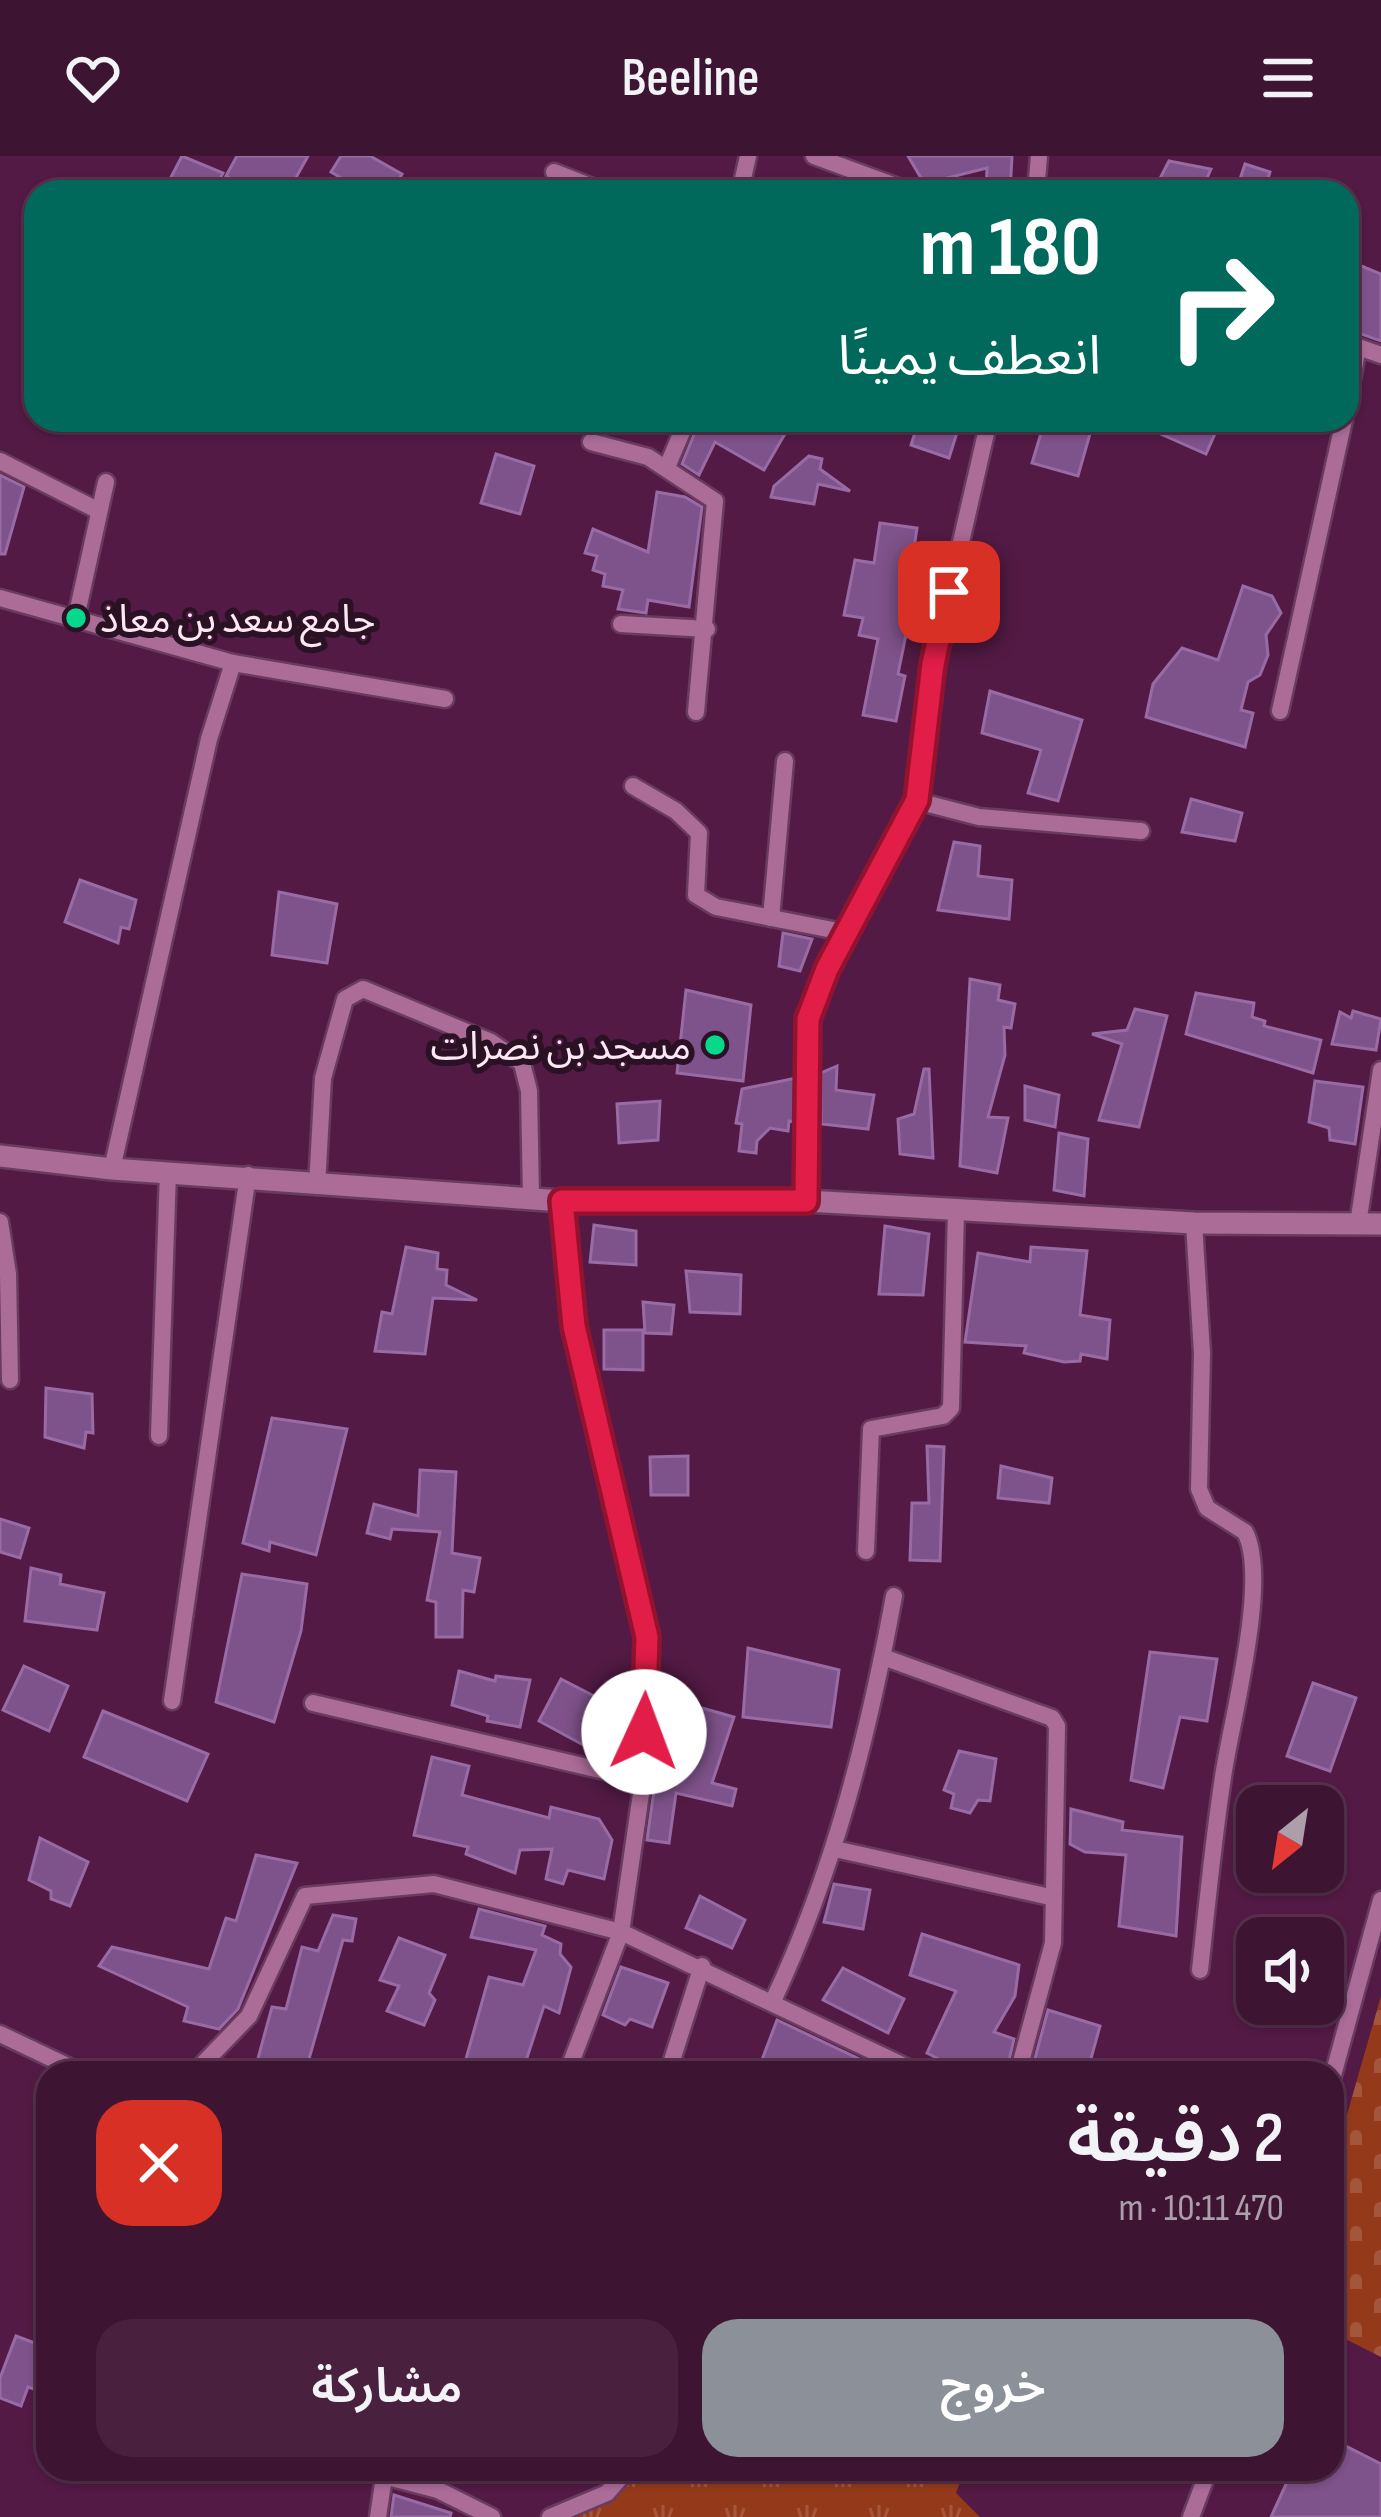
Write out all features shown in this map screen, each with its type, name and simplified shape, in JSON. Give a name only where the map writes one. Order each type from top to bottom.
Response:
[{"type":"street","points":[[814,156],[879,180]]},
{"type":"street","points":[[554,172],[574,180]]},
{"type":"street","points":[[667,467],[682,432]]},
{"type":"street","points":[[806,1201],[808,1019],[917,800],[933,664],[986,432]]},
{"type":"street","points":[[1280,711],[1342,432]]},
{"type":"street","points":[[591,442],[631,451],[667,467],[709,495],[717,508],[696,712]]},
{"type":"street","points":[[0,461],[99,511]]},
{"type":"street","points":[[76,617],[106,482]]},
{"type":"street","points":[[0,598],[233,663],[445,700]]},
{"type":"street","points":[[621,624],[706,629]]},
{"type":"street","points":[[112,1169],[209,739],[233,663]]},
{"type":"street","points":[[771,918],[785,761]]},
{"type":"street","points":[[633,786],[676,811],[699,832],[696,895],[716,908],[848,933]]},
{"type":"street","points":[[917,800],[979,817],[1141,831]]},
{"type":"street","points":[[317,1186],[322,1078],[345,999],[364,989],[491,1042],[522,1063],[529,1091],[531,1197]]},
{"type":"street","points":[[0,1156],[112,1169],[248,1175],[317,1186],[562,1201],[806,1201],[1194,1223],[1370,1224],[1381,1070]]},
{"type":"street","points":[[159,1436],[168,1172]]},
{"type":"street","points":[[172,1700],[248,1175]]},
{"type":"street","points":[[562,1201],[574,1326],[647,1637],[643,1780],[621,1932],[572,2061]]},
{"type":"street","points":[[866,1550],[871,1429],[943,1416],[951,1408],[956,1210]]},
{"type":"street","points":[[0,1222],[8,1274],[10,1380]]},
{"type":"street","points":[[1194,1223],[1202,1352],[1199,1489],[1207,1508],[1245,1532],[1252,1556],[1248,1631],[1223,1774],[1200,1970]]},
{"type":"street","points":[[772,2001],[813,1916],[835,1849],[894,1596]]},
{"type":"street","points":[[883,1657],[1056,1723],[1050,1898],[1053,1943],[1021,2061]]},
{"type":"street","points":[[313,1702],[643,1780]]},
{"type":"street","points":[[835,1849],[1050,1898]]},
{"type":"street","points":[[206,2061],[249,2016],[305,1896],[434,1884],[621,1932],[702,1966],[894,2061]]},
{"type":"street","points":[[1337,2061],[1381,1900]]},
{"type":"street","points":[[672,2061],[702,1966]]},
{"type":"street","points":[[0,2034],[57,2061]]},
{"type":"street","points":[[378,2517],[384,2481]]},
{"type":"street","points":[[409,2481],[492,2517]]},
{"type":"street","points":[[550,2517],[608,2493],[618,2481]]},
{"type":"street","points":[[1192,2517],[1205,2481]]},
{"type":"green space","points":[[1381,1996],[1381,2357],[1344,2338],[1344,2125]]},
{"type":"green space","points":[[608,2481],[960,2481],[956,2493],[980,2517],[550,2517]]},
{"type":"building","points":[[182,156],[223,173],[219,180],[170,180]]},
{"type":"building","points":[[237,156],[308,156],[295,180],[226,176]]},
{"type":"building","points":[[341,156],[370,156],[402,174],[399,180],[345,180],[331,172]]},
{"type":"building","points":[[908,156],[1012,156],[1011,180],[986,180],[987,168],[939,180],[921,178]]},
{"type":"building","points":[[1169,161],[1211,169],[1207,178],[1213,180],[1159,180]]},
{"type":"building","points":[[1245,164],[1270,172],[1268,180],[1240,180]]},
{"type":"building","points":[[1359,265],[1381,274],[1381,341],[1359,333]]},
{"type":"building","points":[[695,432],[786,432],[764,470],[715,442],[699,475],[682,464]]},
{"type":"building","points":[[915,432],[957,432],[949,458],[911,445]]},
{"type":"building","points":[[1041,432],[1091,432],[1078,476],[1032,463]]},
{"type":"building","points":[[1156,432],[1216,432],[1206,454]]},
{"type":"building","points":[[496,454],[534,466],[520,514],[481,503]]},
{"type":"building","points":[[809,456],[822,459],[820,469],[850,491],[818,484],[814,504],[771,497],[774,486]]},
{"type":"building","points":[[0,475],[24,487],[5,554],[0,554]]},
{"type":"building","points":[[657,492],[685,497],[702,507],[689,607],[648,600],[646,613],[618,609],[623,590],[603,586],[605,574],[593,570],[597,556],[585,553],[593,529],[648,552]]},
{"type":"building","points":[[880,523],[917,528],[911,569],[919,571],[898,674],[905,676],[896,721],[863,715],[878,639],[859,635],[863,618],[844,615],[855,560],[874,563]]},
{"type":"building","points":[[1243,586],[1272,596],[1281,613],[1266,635],[1268,655],[1260,675],[1248,682],[1241,710],[1253,713],[1245,747],[1146,717],[1153,684],[1182,648],[1218,660]]},
{"type":"building","points":[[990,691],[1082,720],[1058,801],[1028,793],[1041,750],[982,733]]},
{"type":"building","points":[[1191,799],[1242,813],[1235,841],[1182,832]]},
{"type":"building","points":[[954,842],[980,846],[978,876],[1012,880],[1009,919],[938,910]]},
{"type":"building","points":[[80,880],[136,900],[129,929],[121,927],[118,943],[65,922]]},
{"type":"building","points":[[279,892],[337,904],[327,963],[272,955]]},
{"type":"building","points":[[783,933],[812,939],[800,971],[779,966]]},
{"type":"building","points":[[970,979],[1000,985],[998,1000],[1015,1004],[1011,1028],[1004,1027],[1005,1055],[988,1117],[1008,1118],[997,1173],[960,1166]]},
{"type":"building","points":[[686,990],[751,1005],[743,1081],[677,1073]]},
{"type":"building","points":[[1196,993],[1254,1003],[1252,1017],[1265,1021],[1264,1026],[1321,1040],[1313,1073],[1186,1034]]},
{"type":"building","points":[[1135,1009],[1167,1016],[1139,1127],[1099,1120],[1122,1044],[1092,1034],[1127,1030]]},
{"type":"building","points":[[1353,1011],[1381,1019],[1376,1050],[1332,1044],[1340,1012],[1351,1018]]},
{"type":"building","points":[[837,1066],[836,1090],[874,1095],[868,1129],[821,1124],[821,1073]]},
{"type":"building","points":[[924,1069],[929,1069],[933,1158],[900,1154],[898,1119],[914,1114]]},
{"type":"building","points":[[796,1078],[795,1122],[789,1121],[788,1131],[770,1128],[757,1141],[756,1153],[739,1151],[742,1124],[736,1123],[742,1089]]},
{"type":"building","points":[[1315,1081],[1363,1087],[1355,1144],[1330,1140],[1329,1128],[1309,1122]]},
{"type":"building","points":[[1025,1086],[1059,1095],[1055,1127],[1025,1120]]},
{"type":"building","points":[[660,1101],[658,1140],[619,1143],[617,1104]]},
{"type":"building","points":[[1059,1133],[1088,1139],[1084,1196],[1054,1190]]},
{"type":"building","points":[[594,1225],[636,1231],[636,1265],[590,1262]]},
{"type":"building","points":[[885,1226],[929,1234],[923,1295],[879,1294]]},
{"type":"building","points":[[406,1247],[438,1253],[437,1269],[447,1270],[446,1285],[477,1300],[433,1298],[425,1354],[375,1351],[382,1312],[392,1314]]},
{"type":"building","points":[[1031,1247],[1087,1251],[1080,1315],[1110,1320],[1107,1359],[1081,1354],[1080,1361],[1064,1362],[1024,1353],[1026,1346],[965,1342],[978,1253],[1030,1262]]},
{"type":"building","points":[[686,1271],[741,1275],[740,1314],[690,1312]]},
{"type":"building","points":[[643,1302],[674,1305],[671,1334],[645,1333]]},
{"type":"building","points":[[604,1330],[643,1330],[643,1370],[604,1369]]},
{"type":"building","points":[[46,1388],[92,1394],[93,1433],[86,1432],[84,1448],[45,1437]]},
{"type":"building","points":[[272,1418],[347,1429],[316,1555],[270,1542],[269,1551],[243,1543]]},
{"type":"building","points":[[927,1446],[944,1447],[940,1561],[910,1560],[912,1503],[929,1503]]},
{"type":"building","points":[[688,1456],[688,1495],[651,1495],[650,1457]]},
{"type":"building","points":[[1001,1466],[1052,1478],[1049,1503],[998,1498]]},
{"type":"building","points":[[420,1470],[456,1472],[452,1553],[480,1558],[474,1592],[463,1590],[462,1637],[436,1637],[436,1602],[427,1600],[440,1532],[392,1529],[390,1539],[367,1533],[374,1504],[418,1516]]},
{"type":"building","points":[[0,1519],[29,1528],[20,1558],[0,1552]]},
{"type":"building","points":[[31,1568],[61,1575],[60,1584],[104,1593],[97,1630],[25,1621]]},
{"type":"building","points":[[242,1574],[307,1584],[301,1631],[274,1722],[216,1702]]},
{"type":"building","points":[[748,1648],[839,1670],[831,1727],[743,1717]]},
{"type":"building","points":[[1150,1652],[1217,1659],[1207,1721],[1180,1717],[1163,1788],[1131,1780]]},
{"type":"building","points":[[24,1666],[68,1686],[49,1731],[3,1710]]},
{"type":"building","points":[[459,1671],[495,1681],[496,1676],[530,1680],[520,1727],[487,1721],[488,1716],[452,1705]]},
{"type":"building","points":[[561,1679],[631,1715],[609,1759],[539,1721]]},
{"type":"building","points":[[1313,1683],[1356,1698],[1330,1771],[1287,1756]]},
{"type":"building","points":[[681,1702],[734,1717],[712,1783],[736,1789],[732,1806],[676,1793],[669,1843],[647,1840],[655,1783],[660,1784]]},
{"type":"building","points":[[103,1711],[208,1754],[187,1801],[84,1757]]},
{"type":"building","points":[[959,1751],[996,1759],[990,1801],[978,1800],[970,1813],[951,1808],[954,1794],[944,1790]]},
{"type":"building","points":[[432,1757],[469,1766],[462,1795],[549,1818],[551,1807],[599,1819],[612,1840],[604,1879],[568,1870],[563,1884],[546,1879],[552,1849],[520,1850],[515,1873],[466,1854],[468,1847],[414,1835]]},
{"type":"building","points":[[1071,1809],[1123,1822],[1122,1830],[1182,1837],[1176,1936],[1119,1926],[1126,1855],[1085,1852],[1070,1844]]},
{"type":"building","points":[[40,1838],[88,1862],[70,1906],[51,1899],[51,1891],[29,1880]]},
{"type":"building","points":[[256,1855],[297,1863],[238,2009],[219,2029],[184,2021],[188,2007],[99,1966],[112,1947],[209,1969],[226,1918],[236,1921]]},
{"type":"building","points":[[834,1884],[870,1890],[863,1929],[824,1922]]},
{"type":"building","points":[[700,1896],[745,1920],[732,1948],[686,1928]]},
{"type":"building","points":[[479,1909],[545,1926],[542,1935],[561,1944],[560,1954],[571,1967],[559,2013],[544,2006],[526,2061],[465,2061],[489,1977],[523,1985],[536,1950],[471,1937]]},
{"type":"building","points":[[333,1915],[356,1919],[352,1941],[343,1940],[308,2061],[257,2061],[272,2007],[286,2009],[302,1947],[318,1951]]},
{"type":"building","points":[[922,1934],[1019,1965],[1015,1996],[994,2032],[1014,2039],[1009,2061],[943,2061],[927,2053],[956,1991],[910,1975]]},
{"type":"building","points":[[399,1938],[445,1955],[429,1993],[435,2000],[424,2025],[387,2011],[399,1986],[380,1980]]},
{"type":"building","points":[[621,1967],[668,1983],[652,2027],[630,2019],[625,2025],[603,2015]]},
{"type":"building","points":[[843,1968],[904,1999],[888,2033],[823,2000]]},
{"type":"building","points":[[1048,2010],[1100,2026],[1090,2061],[1034,2061]]},
{"type":"building","points":[[777,2020],[864,2061],[762,2061]]},
{"type":"building","points":[[16,2336],[36,2344],[36,2390],[28,2387],[21,2406],[0,2398],[0,2378]]},
{"type":"building","points":[[1344,2445],[1381,2464],[1381,2517],[1271,2517],[1288,2481],[1344,2481]]},
{"type":"building","points":[[394,2495],[451,2513],[450,2517],[391,2517]]},
{"type":"place","name":"جامع سعد بن معاذ","points":[[76,618]]},
{"type":"place","name":"مسجد بن نصرات","points":[[715,1045]]},
{"type":"route","points":[[644,1732],[647,1637],[636,1606],[574,1326],[562,1201],[806,1201],[808,1019],[827,969],[917,800],[933,664],[949,592]]}]
